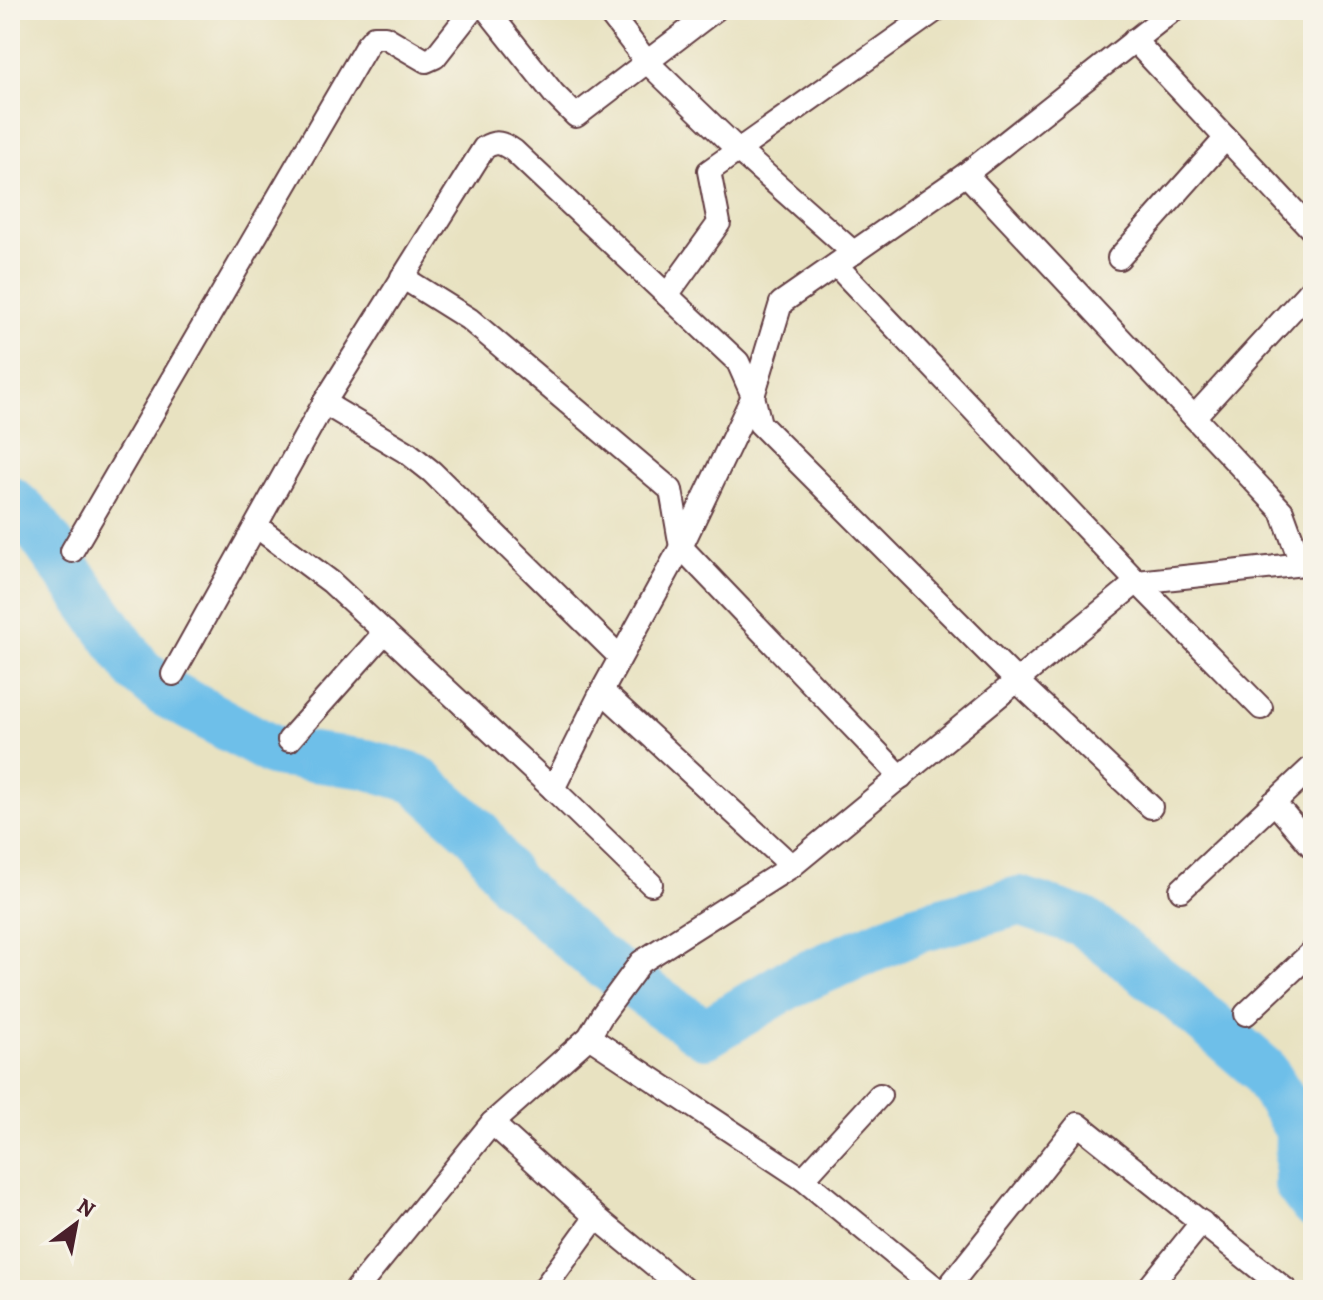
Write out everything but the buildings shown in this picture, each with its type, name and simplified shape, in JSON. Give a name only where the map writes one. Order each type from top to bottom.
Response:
[{"type":"street","points":[[72,551],[367,45],[374,37],[385,37],[426,61],[435,57],[472,10]]},
{"type":"street","points":[[487,10],[554,94],[576,116],[715,10]]},
{"type":"street","points":[[607,10],[647,62],[845,259],[1137,582],[1261,708]]},
{"type":"street","points":[[667,295],[719,223],[709,171],[936,10]]},
{"type":"street","points":[[553,789],[602,691],[681,547],[753,396],[781,303],[966,174],[1173,10]]},
{"type":"street","points":[[1134,40],[1313,231]]},
{"type":"street","points":[[1119,258],[1226,138]]},
{"type":"street","points":[[173,674],[324,403],[484,148],[491,143],[502,142],[738,362],[753,396],[760,424],[1018,682],[1151,807]]},
{"type":"street","points":[[356,1290],[492,1123],[589,1037],[641,962],[792,866],[1137,582],[1309,558],[1282,511],[966,174]]},
{"type":"street","points":[[402,277],[469,319],[671,490],[681,547],[901,777]]},
{"type":"street","points":[[1194,417],[1313,287]]},
{"type":"street","points":[[324,403],[408,453],[432,472],[620,657]]},
{"type":"street","points":[[256,526],[331,582],[651,884]]},
{"type":"street","points":[[289,740],[385,632]]},
{"type":"street","points":[[602,691],[792,866]]},
{"type":"street","points":[[1181,890],[1313,766]]},
{"type":"street","points":[[1274,802],[1313,848]]},
{"type":"street","points":[[1246,1014],[1313,951]]},
{"type":"street","points":[[589,1037],[803,1179],[938,1290]]},
{"type":"street","points":[[803,1179],[880,1095]]},
{"type":"street","points":[[492,1123],[596,1217],[685,1290]]},
{"type":"street","points":[[946,1290],[1078,1124],[1286,1290]]},
{"type":"street","points":[[543,1290],[596,1217]]},
{"type":"street","points":[[1147,1290],[1202,1222]]},
{"type":"waterway","points":[[10,501],[33,522],[139,671],[163,691],[275,752],[366,764],[416,779],[479,835],[512,884],[596,958],[705,1034],[790,983],[916,929],[1019,901],[1083,922],[1173,992],[1263,1070],[1300,1130],[1299,1184],[1313,1203]]}]
